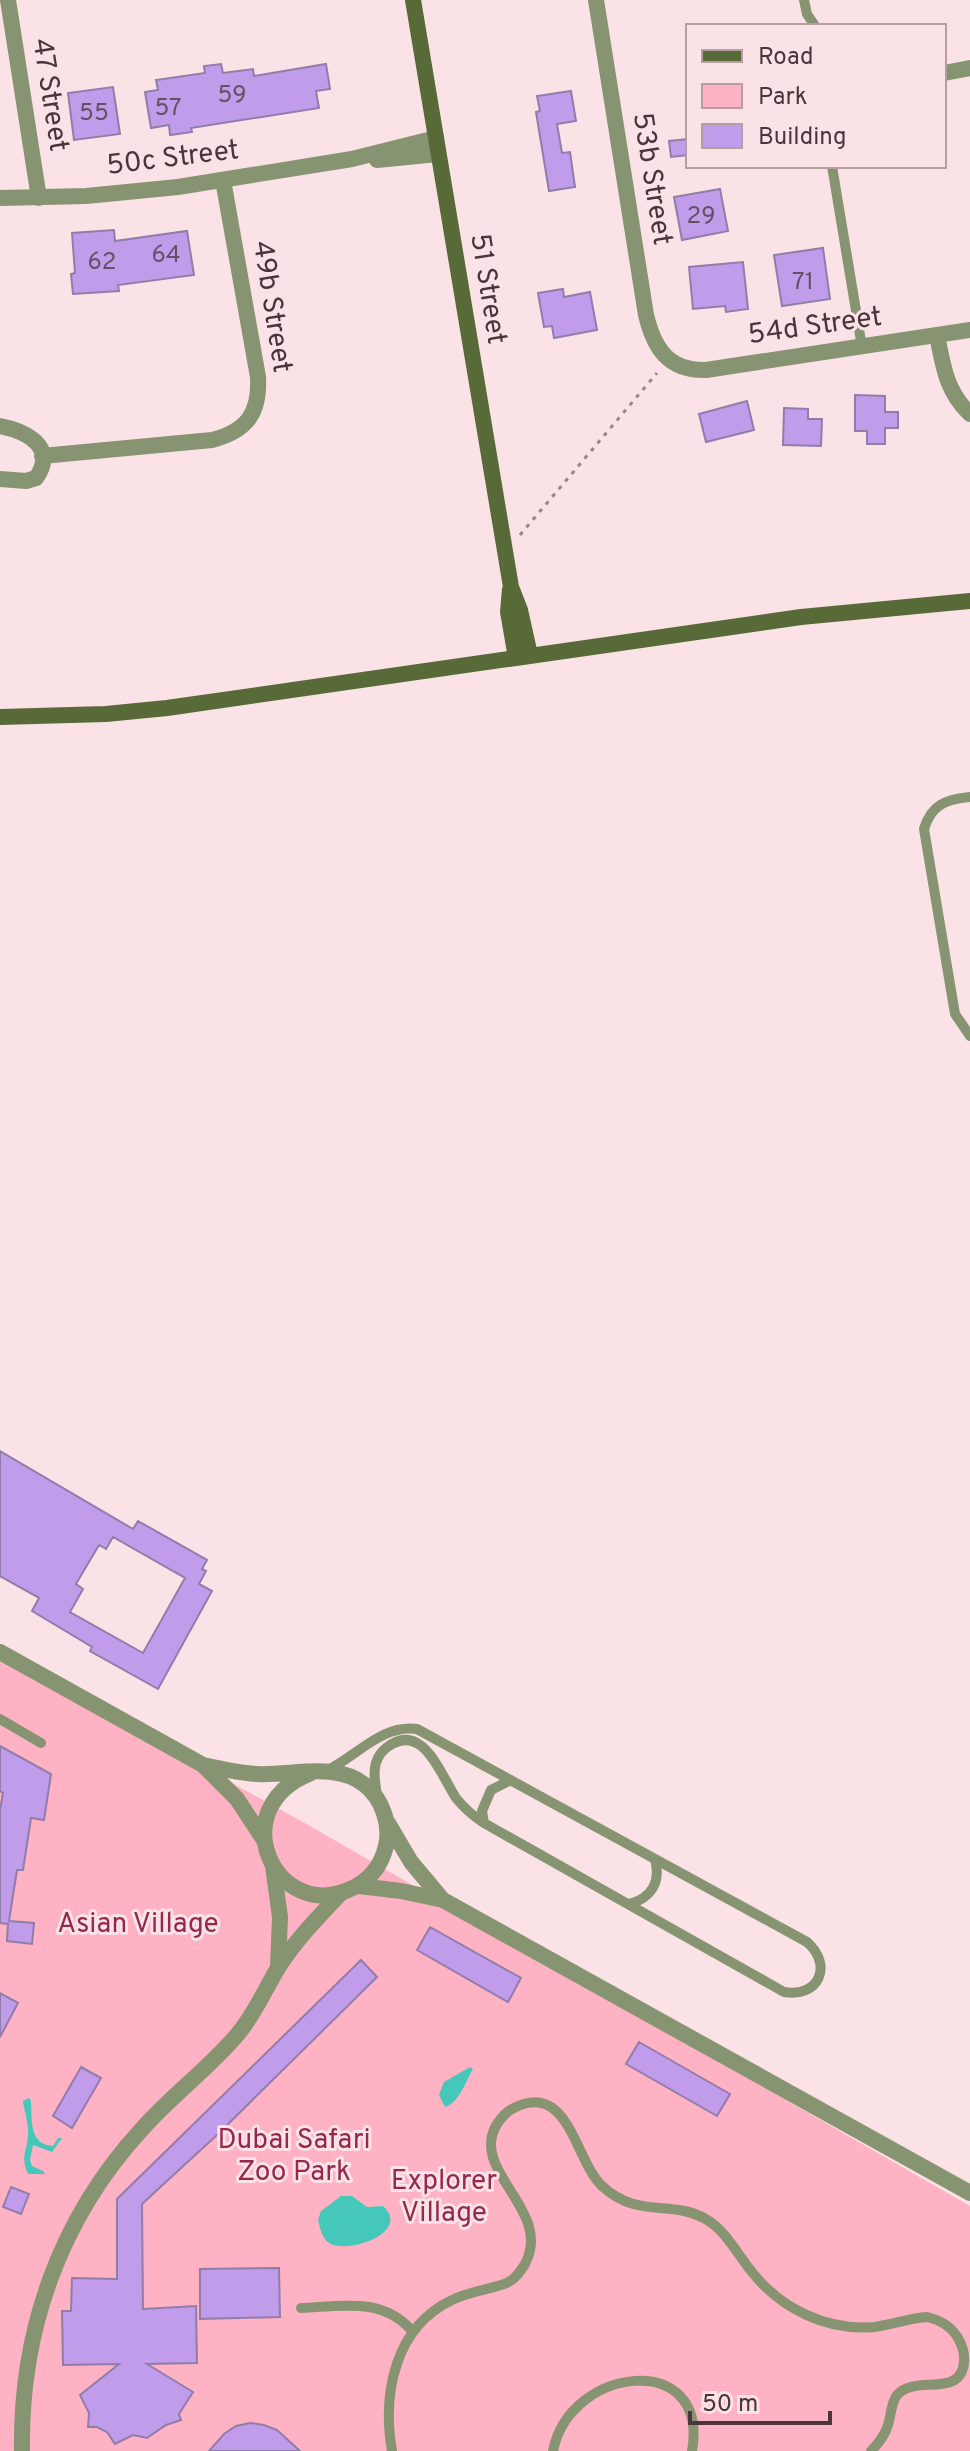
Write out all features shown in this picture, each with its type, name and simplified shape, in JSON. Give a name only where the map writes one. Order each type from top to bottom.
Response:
[{"type":"street","name":"47 Street","points":[[8,0],[39,198]]},
{"type":"street","name":"51 Street","points":[[413,0],[511,587],[508,612],[523,656]]},
{"type":"street","name":"53b Street","points":[[596,0],[646,315],[654,339],[669,360]]},
{"type":"street","points":[[946,73],[970,68]]},
{"type":"street","name":"50c Street","points":[[0,198],[132,192],[437,146]]},
{"type":"street","name":"49b Street","points":[[42,456],[212,440],[229,436],[254,412],[259,395],[258,377],[223,180]]},
{"type":"street","name":"54d Street","points":[[669,360],[680,367],[706,370],[970,330]]},
{"type":"street","points":[[937,335],[946,380],[955,398],[970,414]]},
{"type":"street","points":[[0,426],[31,436],[42,456],[42,466],[36,478],[26,481],[0,479]]},
{"type":"street","points":[[0,717],[106,714],[167,708],[801,617],[970,601]]},
{"type":"street","points":[[0,1652],[203,1765],[237,1799],[264,1840],[273,1866],[280,1917],[278,1968]]},
{"type":"street","points":[[203,1765],[257,1774],[317,1772],[349,1776],[366,1786],[378,1801],[411,1862],[443,1900]]},
{"type":"street","points":[[264,1840],[270,1805],[280,1791],[294,1779],[317,1772]]},
{"type":"street","points":[[273,1866],[286,1881],[302,1891],[322,1895],[341,1893],[359,1886],[373,1873],[383,1857],[388,1838],[386,1818]]},
{"type":"street","points":[[359,1886],[443,1900],[970,2193]]},
{"type":"street","points":[[22,2451],[26,2372],[34,2327],[47,2283],[86,2202],[112,2164],[162,2107],[238,2034],[263,1998],[278,1968],[341,1893]]},
{"type":"lane","points":[[804,0],[807,14],[814,24]]},
{"type":"lane","points":[[832,168],[862,347]]},
{"type":"lane","points":[[970,797],[947,800],[935,806],[927,817],[924,829],[955,1014],[970,1036]]},
{"type":"lane","points":[[0,1719],[41,1743]]},
{"type":"lane","points":[[317,1772],[349,1759],[382,1734],[405,1727],[428,1734],[807,1942],[816,1950],[821,1961],[821,1973],[807,1991],[796,1994],[784,1992],[484,1823],[456,1797],[430,1752],[420,1745],[409,1741],[387,1748],[378,1757],[374,1768],[378,1801]]},
{"type":"lane","points":[[484,1823],[482,1811],[491,1790],[511,1780]]},
{"type":"lane","points":[[629,1904],[641,1901],[656,1883],[658,1871],[655,1859]]},
{"type":"lane","points":[[392,2451],[389,2409],[391,2380],[399,2354],[412,2331],[454,2299],[509,2282],[521,2271],[529,2257],[531,2241],[528,2225],[517,2199],[493,2162],[490,2146],[493,2131],[502,2117],[515,2107],[530,2103],[546,2105],[560,2113],[590,2171],[608,2190],[629,2203],[645,2208],[690,2213],[703,2218],[725,2235],[765,2287],[808,2316],[840,2326],[857,2327],[927,2317],[947,2325],[955,2333],[964,2352],[959,2377],[946,2385],[918,2385],[899,2393],[881,2440],[871,2451]]},
{"type":"lane","points":[[301,2308],[378,2307],[403,2320],[412,2331]]},
{"type":"lane","points":[[553,2451],[559,2430],[581,2402],[611,2385],[646,2381],[676,2391],[686,2401],[694,2428],[692,2451]]},
{"type":"path","points":[[505,554],[669,360]]},
{"type":"green space","name":"Explorer Village","points":[[0,1655],[310,1826],[970,2206],[970,2451],[0,2451]]},
{"type":"shaded area","points":[[470,2067],[473,2069],[462,2091],[455,2101],[445,2107],[439,2095],[444,2082]]},
{"type":"shaded area","points":[[29,2098],[33,2130],[40,2141],[53,2146],[58,2138],[62,2138],[52,2152],[33,2145],[32,2166],[45,2174],[28,2174],[24,2163],[28,2131],[23,2101]]},
{"type":"shaded area","points":[[341,2196],[352,2196],[367,2207],[383,2206],[390,2216],[384,2232],[374,2239],[350,2246],[329,2243],[318,2220],[321,2211]]},
{"type":"building","points":[[221,64],[223,73],[253,69],[254,76],[326,64],[330,89],[316,91],[319,108],[191,128],[192,132],[170,135],[169,125],[151,128],[145,92],[158,90],[156,80],[205,73],[204,66]]},
{"type":"building","points":[[113,87],[120,134],[74,140],[68,93]]},
{"type":"building","points":[[571,91],[576,121],[557,124],[562,153],[570,152],[575,187],[549,191],[536,112],[540,111],[537,96]]},
{"type":"building","points":[[686,139],[686,155],[671,157],[669,141]]},
{"type":"building","points":[[720,189],[728,231],[682,240],[674,197]]},
{"type":"building","points":[[114,230],[115,241],[187,231],[194,275],[118,285],[119,291],[73,294],[72,233]]},
{"type":"building","points":[[823,248],[830,299],[782,306],[774,255]]},
{"type":"building","points":[[743,262],[748,309],[726,312],[725,306],[693,309],[689,267]]},
{"type":"building","points":[[563,289],[564,297],[590,292],[597,330],[554,338],[552,326],[544,327],[538,293]]},
{"type":"building","points":[[855,395],[885,396],[885,412],[898,412],[898,428],[885,428],[885,444],[867,444],[867,431],[855,431]]},
{"type":"building","points":[[747,401],[754,430],[706,442],[699,414]]},
{"type":"building","points":[[784,408],[808,409],[808,419],[822,419],[821,446],[783,445]]},
{"type":"building","points":[[0,1451],[133,1529],[138,1521],[207,1560],[202,1569],[206,1571],[199,1584],[212,1591],[158,1689],[90,1651],[92,1647],[32,1611],[39,1598],[0,1576]],"holes":[[[113,1537],[185,1578],[143,1653],[70,1612],[83,1589],[76,1584],[99,1545],[106,1549]]]},
{"type":"building","points":[[0,1746],[51,1774],[44,1820],[31,1818],[23,1870],[17,1870],[9,1921],[34,1923],[32,1944],[7,1941],[8,1924],[0,1923],[0,1810],[3,1793],[0,1791]]},
{"type":"building","points":[[430,1927],[521,1978],[508,2002],[417,1950]]},
{"type":"building","points":[[361,1960],[377,1977],[218,2134],[142,2204],[143,2309],[196,2306],[197,2363],[147,2364],[193,2392],[179,2414],[181,2420],[166,2425],[147,2438],[133,2435],[115,2444],[107,2432],[88,2427],[89,2413],[80,2395],[119,2364],[63,2365],[62,2311],[71,2311],[72,2278],[117,2279],[117,2199]]},
{"type":"building","points":[[0,1993],[18,2003],[0,2037]]},
{"type":"building","points":[[639,2042],[730,2094],[717,2116],[626,2064]]},
{"type":"building","points":[[81,2067],[101,2078],[72,2128],[53,2116]]},
{"type":"building","points":[[11,2187],[29,2194],[21,2214],[3,2207]]},
{"type":"building","points":[[279,2268],[280,2317],[200,2319],[200,2269]]},
{"type":"building","points":[[250,2423],[277,2430],[300,2451],[209,2451],[224,2434],[236,2426]]},
{"type":"park label","name":"Asian Village","points":[[138,1925]]},
{"type":"park label","name":"Dubai Safari Zoo Park","points":[[294,2157]]}]
